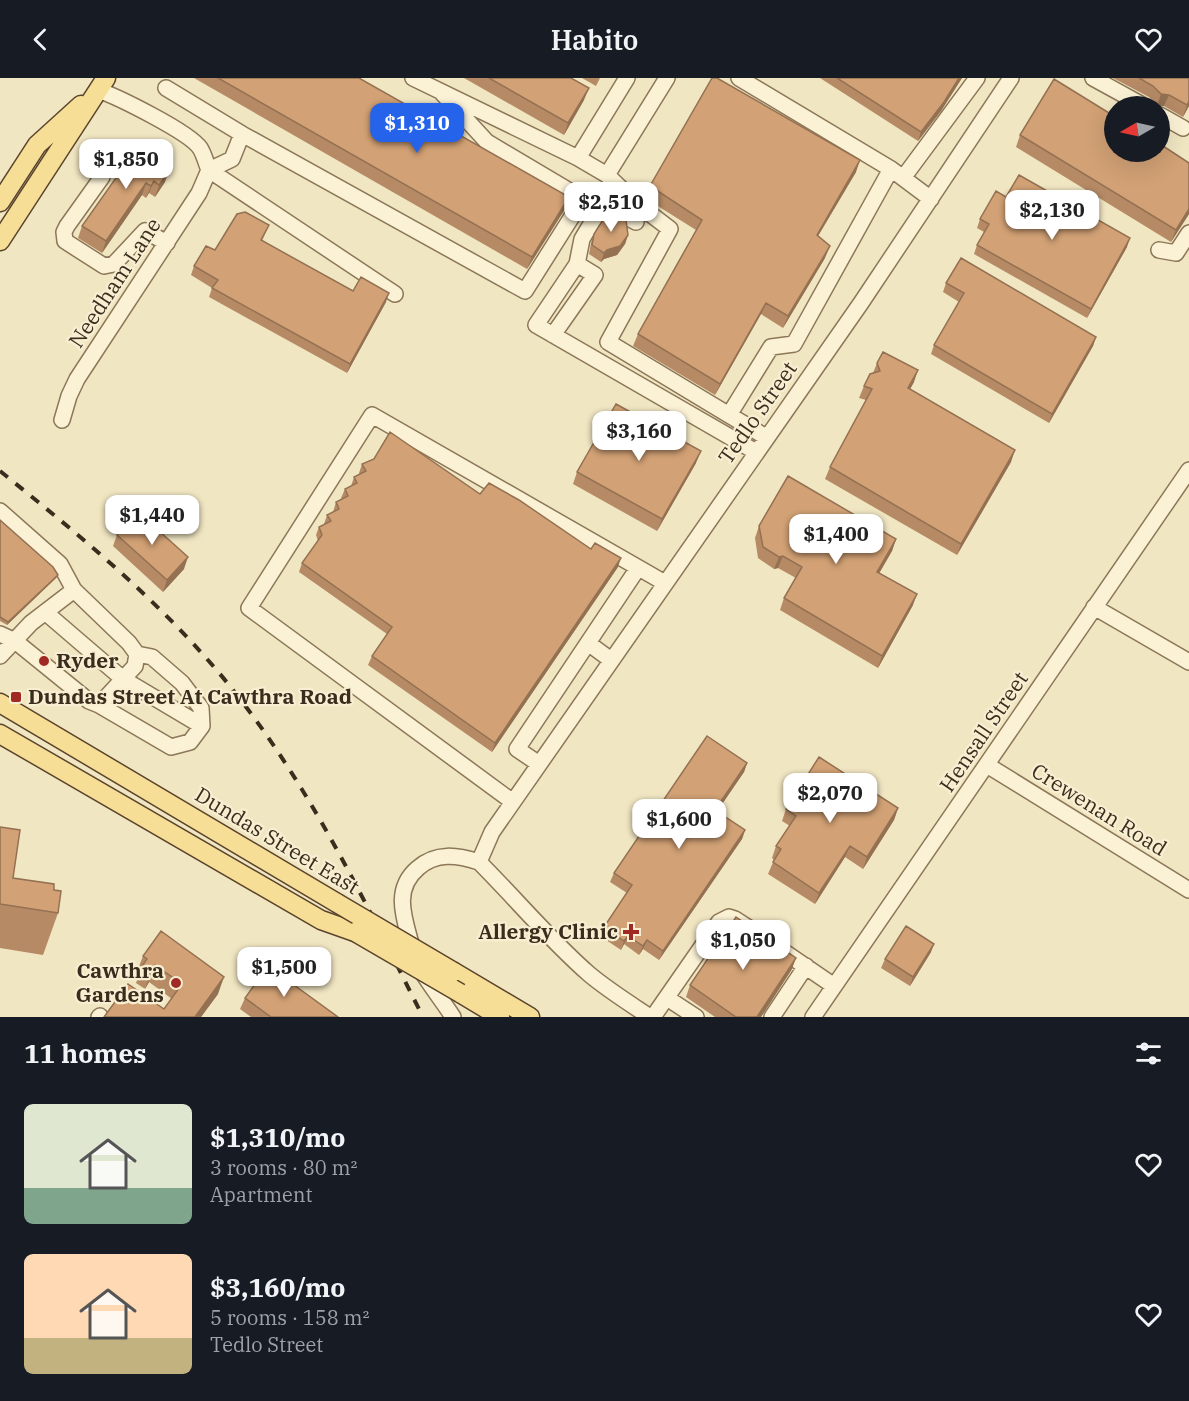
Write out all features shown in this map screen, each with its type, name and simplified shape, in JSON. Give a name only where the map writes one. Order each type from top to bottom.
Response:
[{"type":"main road","points":[[0,202],[37,146],[102,84]]},
{"type":"main road","points":[[0,241],[102,84]]},
{"type":"main road","name":"Dundas Street East","points":[[0,703],[530,1017]]},
{"type":"main road","name":"Dundas Street East","points":[[0,734],[321,920],[355,932],[500,1017]]},
{"type":"main road","points":[[0,741],[43,764],[54,766]]},
{"type":"street","points":[[413,78],[578,158],[607,175],[636,203],[670,229],[608,342],[766,437]]},
{"type":"street","points":[[578,158],[627,78]]},
{"type":"street","points":[[607,175],[667,78]]},
{"type":"street","points":[[739,78],[897,173],[931,199]]},
{"type":"street","points":[[729,415],[771,347],[794,344],[897,173],[977,78]]},
{"type":"street","points":[[1093,78],[1126,96]]},
{"type":"street","name":"Tedlo Street","points":[[479,862],[492,832],[861,303],[931,199],[1004,80]]},
{"type":"street","points":[[102,84],[117,97],[186,135],[200,148],[209,170],[395,294]]},
{"type":"street","points":[[166,88],[242,134],[525,291],[583,199],[487,142],[442,93]]},
{"type":"street","points":[[1170,119],[1187,126]]},
{"type":"street","points":[[209,170],[232,159],[242,134]]},
{"type":"street","name":"Needham Lane","points":[[62,420],[77,379],[200,193],[209,170]]},
{"type":"street","points":[[102,177],[66,226],[65,241],[104,266],[114,264],[145,231],[167,243]]},
{"type":"street","points":[[636,222],[615,211],[594,219],[582,239],[577,264],[536,325],[756,452]]},
{"type":"street","points":[[1159,250],[1176,253],[1189,233]]},
{"type":"street","points":[[554,335],[595,274],[577,264]]},
{"type":"street","points":[[513,802],[249,608],[372,415],[664,583]]},
{"type":"street","name":"Hensall Street","points":[[813,1017],[1189,470]]},
{"type":"street","points":[[0,511],[60,564],[74,590],[129,643],[137,654],[152,657],[182,683],[201,708],[202,726],[190,742],[171,747],[90,702],[15,640],[0,634]]},
{"type":"street","points":[[539,764],[517,749],[638,568]]},
{"type":"street","points":[[0,656],[45,612],[74,590]]},
{"type":"street","points":[[1095,607],[1189,662]]},
{"type":"street","points":[[45,612],[123,679],[202,726]]},
{"type":"street","points":[[588,643],[611,660]]},
{"type":"street","points":[[99,705],[135,666],[137,654]]},
{"type":"street","name":"Crewenan Road","points":[[987,765],[1189,890]]},
{"type":"street","points":[[453,1017],[418,965],[403,916],[402,897],[407,880],[416,869],[428,861],[449,855],[479,862],[556,943],[590,974],[651,1017],[667,998],[719,922],[725,918],[735,919],[834,986]]},
{"type":"street","points":[[772,1017],[806,966]]},
{"type":"street","points":[[667,998],[696,1017]]},
{"type":"building","points":[[218,78],[359,78],[569,197],[532,257]]},
{"type":"building","points":[[489,78],[571,78],[589,88],[568,123]]},
{"type":"building","points":[[712,78],[717,78],[860,160],[817,235],[830,246],[788,316],[766,303],[720,384],[638,334],[702,220],[650,186]]},
{"type":"building","points":[[837,78],[959,78],[921,132]]},
{"type":"building","points":[[1139,78],[1189,78],[1187,105],[1169,95],[1161,94]]},
{"type":"building","points":[[1054,79],[1104,110],[1104,162],[1170,162],[1170,151],[1189,163],[1189,209],[1176,230],[1020,135]]},
{"type":"building","points":[[142,141],[165,157],[160,165],[169,171],[159,185],[154,181],[151,186],[146,183],[106,241],[82,226]]},
{"type":"building","points":[[1019,175],[1130,238],[1091,309],[977,245],[989,224],[980,219],[996,191],[1006,197]]},
{"type":"building","points":[[245,212],[269,225],[261,240],[353,291],[361,277],[389,293],[350,364],[212,288],[218,280],[194,266],[206,246],[215,250],[237,214]]},
{"type":"building","points":[[616,213],[626,220],[628,235],[620,246],[604,253],[592,245],[594,234],[604,218]]},
{"type":"building","points":[[961,258],[1096,337],[1052,414],[934,345],[964,293],[946,283]]},
{"type":"building","points":[[883,352],[918,370],[908,388],[1015,450],[961,544],[830,467],[872,389],[864,386],[870,374],[880,371],[877,363]]},
{"type":"building","points":[[616,404],[701,451],[662,519],[577,472]]},
{"type":"building","points":[[390,432],[480,494],[489,483],[519,500],[591,549],[595,543],[621,558],[495,743],[372,656],[392,627],[302,563],[322,535],[319,527],[331,521],[327,515],[339,509],[336,502],[348,496],[345,489],[357,483],[354,477],[366,471],[362,464],[374,459]]},
{"type":"building","points":[[788,476],[896,539],[877,572],[917,594],[882,656],[784,598],[802,567],[763,547],[759,526]]},
{"type":"building","points":[[138,512],[188,557],[167,580],[117,535]]},
{"type":"building","points":[[0,520],[53,567],[58,575],[8,622],[0,617]]},
{"type":"building","points":[[707,736],[747,763],[715,810],[745,830],[663,951],[647,940],[643,946],[628,936],[624,941],[604,927],[632,885],[614,873]]},
{"type":"building","points":[[819,757],[898,808],[867,857],[850,846],[819,893],[773,862],[781,849],[776,846],[796,816],[786,809]]},
{"type":"building","points":[[0,827],[20,830],[13,878],[54,884],[54,890],[61,891],[58,913],[0,904]]},
{"type":"building","points":[[736,917],[796,958],[757,1017],[736,1017],[690,985]]},
{"type":"building","points":[[906,926],[934,944],[913,977],[885,959]]},
{"type":"building","points":[[161,931],[224,977],[195,1017],[104,1017],[128,984],[164,1009],[182,984],[155,965],[151,972],[142,966],[147,959],[143,956]]},
{"type":"building","points":[[268,966],[338,1017],[271,1017],[245,998]]},
{"type":"railway","points":[[0,471],[87,543],[169,619],[220,674],[251,713],[280,754],[331,840],[423,1017]]},
{"type":"place","name":"Ryder","points":[[44,661]]},
{"type":"place","name":"Dundas Street At Cawthra Road","points":[[16,697]]},
{"type":"place","name":"Allergy Clinic","points":[[631,932]]},
{"type":"place","name":"Cawthra Gardens","points":[[176,983]]}]
